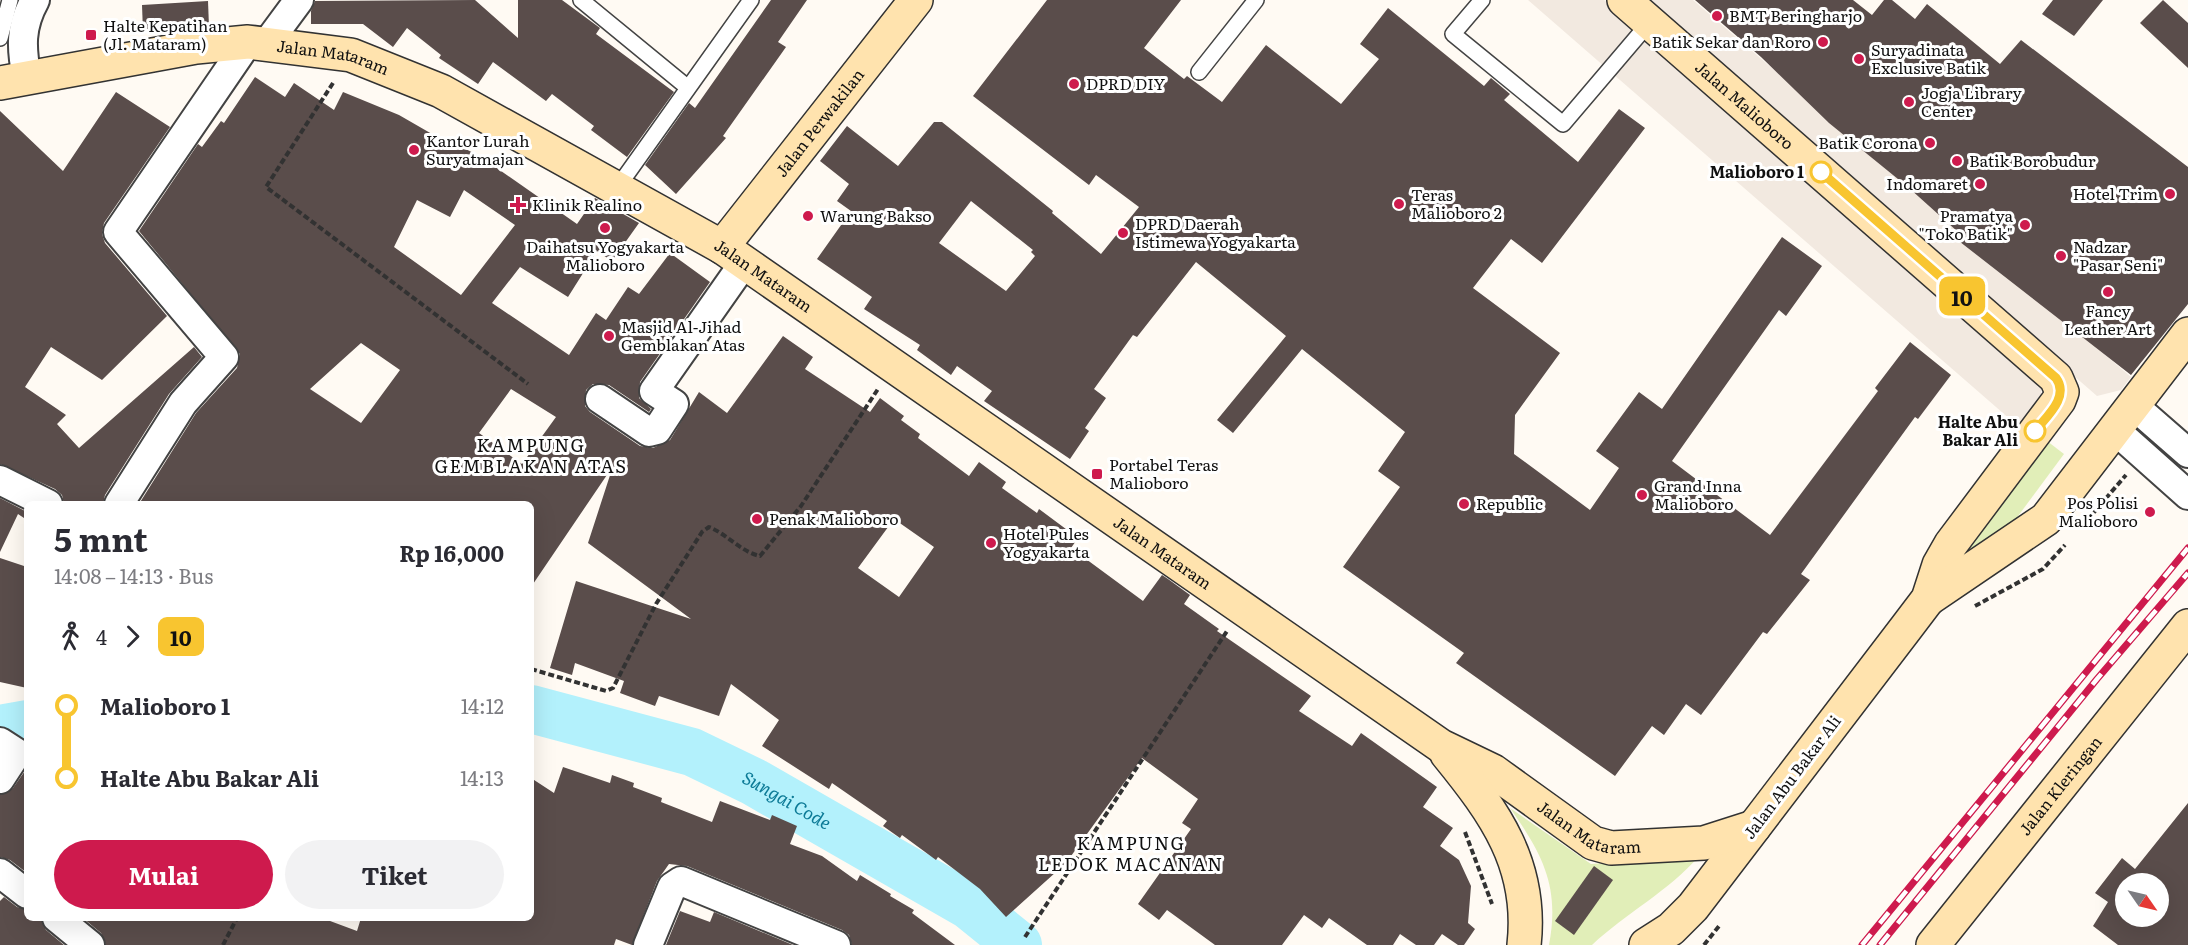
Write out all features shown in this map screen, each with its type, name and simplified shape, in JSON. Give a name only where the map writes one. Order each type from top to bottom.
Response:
[{"type":"main road","name":"Jalan Perwakilan","points":[[733,255],[916,0]]},
{"type":"main road","name":"Jalan Malioboro","points":[[1624,0],[2056,378]]},
{"type":"main road","name":"Jalan Mataram","points":[[13,81],[196,47],[257,44],[351,54],[441,91],[733,255],[1441,746],[1493,771],[1588,840],[1605,847],[1713,842],[1754,827]]},
{"type":"main road","name":"Jalan Abu Bakar Ali","points":[[1928,598],[2046,519],[2188,334]]},
{"type":"main road","name":"Jalan Abu Bakar Ali","points":[[1646,945],[1671,929],[1688,913],[1928,598],[1940,565],[1951,544],[2058,400],[2061,387],[2056,378]]},
{"type":"main road","name":"Jalan Kleringan","points":[[1933,945],[2188,626]]},
{"type":"main road","name":"Jalan Mataram","points":[[1441,746],[1491,808],[1512,853],[1524,898],[1524,945]]},
{"type":"street","points":[[13,81],[23,26],[35,0]]},
{"type":"street","points":[[121,501],[183,403],[224,357],[118,232],[257,44],[299,0]]},
{"type":"street","points":[[600,399],[649,432],[657,430],[674,404],[654,391],[733,255]]},
{"type":"street","points":[[2124,417],[2188,453]]},
{"type":"street","points":[[2124,417],[2143,455],[2188,495]]},
{"type":"street","points":[[0,480],[15,490],[29,493],[43,501]]},
{"type":"street","points":[[0,742],[17,753],[0,779]]},
{"type":"street","points":[[0,873],[24,892]]},
{"type":"street","points":[[648,945],[672,887],[681,881],[836,945]]},
{"type":"street","points":[[61,921],[90,945]]},
{"type":"lane","points":[[0,38],[10,0]]},
{"type":"lane","points":[[581,0],[687,87]]},
{"type":"lane","points":[[617,188],[751,0]]},
{"type":"lane","points":[[1482,0],[1453,34],[1563,124],[1649,22]]},
{"type":"lane","points":[[1200,72],[1250,2]]},
{"type":"path","points":[[351,54],[266,187],[528,384]]},
{"type":"path","points":[[534,670],[606,691],[613,688],[656,604],[702,532],[709,527],[721,532],[752,554],[760,556],[801,506],[893,366]]},
{"type":"path","points":[[2075,533],[2143,455]]},
{"type":"path","points":[[1970,609],[2009,585],[2043,569],[2067,542]]},
{"type":"path","points":[[1025,936],[1220,642]]},
{"type":"path","points":[[1462,824],[1495,912]]},
{"type":"path","points":[[1704,945],[1724,920]]},
{"type":"path","points":[[224,945],[236,921]]},
{"type":"green space","points":[[2047,441],[2064,454],[2007,531],[1964,556]]},
{"type":"green space","points":[[1510,808],[1591,864],[1699,856],[1661,891],[1592,945],[1549,945],[1552,906],[1546,872],[1532,841]]},
{"type":"shaded area","points":[[1528,0],[1604,0],[2038,378],[2041,384],[2041,399],[2019,427]]},
{"type":"shaded area","points":[[1644,0],[1693,0],[2131,377],[2121,390],[2097,396]]},
{"type":"building","points":[[475,0],[518,38],[518,0],[562,0],[600,28],[596,34],[674,92],[627,157],[591,130],[594,126],[552,94],[546,101],[493,62],[478,84],[439,58],[441,55],[407,28],[393,47],[363,24],[311,24],[311,11],[315,1]]},
{"type":"building","points":[[771,0],[807,0],[778,42],[786,47],[723,136],[726,138],[676,194],[645,165],[689,103],[695,108]]},
{"type":"building","points":[[1047,0],[1181,0],[1144,48],[1184,79],[1187,76],[1222,102],[1266,45],[1341,104],[1379,59],[1360,44],[1388,8],[1484,86],[1491,78],[1510,94],[1504,100],[1578,162],[1619,109],[1645,128],[1542,263],[1511,239],[1473,288],[1560,353],[1515,415],[1514,454],[1590,510],[1619,468],[1596,451],[1639,392],[1662,409],[1782,237],[1822,266],[1786,316],[1779,310],[1672,461],[1770,535],[1878,391],[1875,388],[1910,342],[1951,375],[1918,419],[1915,417],[1801,574],[1810,580],[1767,634],[1763,632],[1701,715],[1686,704],[1664,735],[1652,726],[1615,776],[1456,663],[1464,653],[1343,567],[1400,487],[1378,471],[1405,432],[1302,349],[1233,433],[1217,420],[1286,336],[1196,262],[1137,337],[1133,335],[1094,389],[1106,398],[1085,428],[1089,431],[1070,459],[984,401],[992,391],[957,366],[951,375],[917,350],[920,345],[864,309],[872,297],[817,259],[851,211],[837,201],[849,184],[820,161],[847,126],[898,166],[934,122],[942,122],[1053,211],[1052,213],[1101,254],[1139,207],[1096,175],[1089,185],[973,96]],"holes":[[[971,201],[1033,250],[1031,252],[1035,256],[1006,291],[939,243]]]},
{"type":"building","points":[[1695,0],[1853,0],[1872,15],[1884,0],[1892,0],[1915,19],[1927,4],[2000,64],[2021,40],[2188,167],[2188,304],[2131,375],[1955,238],[1958,232],[1909,188],[1829,123],[1761,57]]},
{"type":"building","points":[[2053,0],[2103,0],[2074,36],[2042,14]]},
{"type":"building","points":[[2163,0],[2188,23],[2188,68],[2140,23]]},
{"type":"building","points":[[208,1],[209,27],[143,32],[142,5]]},
{"type":"building","points":[[255,77],[285,97],[294,83],[334,110],[343,92],[399,115],[458,149],[460,146],[481,157],[577,224],[595,198],[639,223],[612,261],[597,251],[568,297],[520,267],[492,303],[569,355],[596,313],[606,320],[628,287],[639,294],[670,253],[710,282],[640,382],[639,398],[651,409],[649,412],[609,385],[593,384],[586,390],[585,406],[590,412],[640,446],[653,448],[670,440],[699,392],[727,413],[783,336],[813,357],[805,369],[870,412],[880,398],[904,416],[901,420],[920,434],[918,438],[969,476],[979,462],[1006,482],[1002,488],[1037,513],[1039,509],[1078,538],[1071,548],[1143,601],[1162,575],[1168,579],[1190,595],[1184,604],[1219,629],[1217,631],[1311,696],[1299,711],[1352,746],[1361,733],[1437,787],[1423,807],[1453,828],[1440,846],[1459,860],[1471,886],[1468,923],[1475,929],[1464,945],[1458,945],[1442,934],[1434,945],[1416,945],[1400,934],[1393,945],[1367,945],[1329,918],[1322,928],[1304,915],[1282,945],[1215,945],[1167,910],[1159,920],[1138,904],[1191,829],[1182,823],[1198,799],[1142,758],[1066,863],[1006,917],[980,889],[938,857],[936,860],[902,835],[900,838],[883,826],[887,821],[832,783],[829,789],[762,746],[779,720],[731,684],[719,716],[659,696],[655,706],[620,693],[624,681],[575,663],[572,675],[550,668],[576,581],[691,619],[588,543],[613,466],[534,583],[534,501],[141,501],[196,413],[237,368],[240,354],[139,231],[198,144],[202,147],[221,121],[224,123]],"holes":[[[464,190],[515,225],[461,295],[394,247],[417,200],[450,217]],[[361,343],[400,370],[361,423],[310,389]],[[511,389],[556,417],[522,464],[479,433]],[[894,519],[934,547],[899,597],[858,568]]]},
{"type":"building","points":[[116,92],[170,127],[104,223],[102,234],[105,243],[167,316],[102,380],[51,347],[25,387],[66,415],[57,424],[79,448],[194,347],[202,357],[169,394],[105,495],[104,501],[63,501],[62,495],[55,489],[0,464],[0,111],[63,171]]},
{"type":"building","points":[[0,498],[24,510],[24,518],[18,514],[0,552]]},
{"type":"building","points":[[0,558],[24,566],[24,687],[0,682]]},
{"type":"building","points":[[563,767],[610,783],[612,775],[634,783],[633,787],[662,798],[661,802],[712,822],[720,801],[770,820],[772,815],[797,826],[790,844],[822,856],[857,881],[860,875],[914,910],[912,913],[955,945],[852,945],[849,935],[842,930],[687,866],[669,864],[657,881],[632,945],[616,939],[614,945],[106,945],[101,933],[87,921],[330,921],[357,931],[360,921],[534,921],[534,780],[554,793]]},
{"type":"building","points":[[24,772],[24,871],[10,860],[0,857],[0,795],[13,788]]},
{"type":"building","points":[[2188,803],[2188,945],[2118,945],[2093,926],[2108,902],[2095,893],[2122,858],[2135,869]]},
{"type":"building","points":[[1594,866],[1613,880],[1574,935],[1555,921]]},
{"type":"building","points":[[4,897],[17,907],[24,909],[24,921],[42,921],[46,930],[64,945],[0,945],[0,901]]},
{"type":"building","points":[[680,911],[710,922],[714,912],[793,945],[666,945]]},
{"type":"waterway","name":"Sungai Code","points":[[534,710],[692,752],[754,782],[970,906],[1018,945]]},
{"type":"waterway","name":"Sungai Code","points":[[0,729],[24,725]]},
{"type":"railway","points":[[1862,945],[2188,548]]},
{"type":"railway","points":[[1880,945],[2097,679],[2188,573]]},
{"type":"bus line","name":"10","points":[[1821,172],[2060,382],[2061,396],[2035,431]]},
{"type":"place","name":"BMT Beringharjo","points":[[1717,16]]},
{"type":"place","name":"Halte Kepatihan (Jl. Mataram)","points":[[91,35]]},
{"type":"place","name":"Batik Sekar dan Roro","points":[[1823,42]]},
{"type":"place","name":"Suryadinata Exclusive Batik","points":[[1859,59]]},
{"type":"place","name":"DPRD DIY","points":[[1074,84]]},
{"type":"place","name":"Jogja Library Center","points":[[1909,102]]},
{"type":"place","name":"Batik Corona","points":[[1930,143]]},
{"type":"place","name":"Kantor Lurah Suryatmajan","points":[[414,150]]},
{"type":"place","name":"Batik Borobudur","points":[[1957,161]]},
{"type":"place","name":"Malioboro 1","points":[[1821,172]]},
{"type":"place","name":"Indomaret","points":[[1980,184]]},
{"type":"place","name":"Hotel Trim","points":[[2170,194]]},
{"type":"place","name":"Teras Malioboro 2","points":[[1399,204]]},
{"type":"place","name":"Klinik Realino","points":[[518,205]]},
{"type":"place","name":"Warung Bakso","points":[[808,216]]},
{"type":"place","name":"Pramatya \"Toko Batik\"","points":[[2025,225]]},
{"type":"place","name":"Daihatsu Yogyakarta Malioboro","points":[[605,228]]},
{"type":"place","name":"DPRD Daerah Istimewa Yogyakarta","points":[[1123,233]]},
{"type":"place","name":"Nadzar \"Pasar Seni\"","points":[[2061,256]]},
{"type":"place","name":"Fancy Leather Art","points":[[2108,292]]},
{"type":"place","name":"Masjid Al-Jihad Gemblakan Atas","points":[[609,336]]},
{"type":"place","name":"Halte Abu Bakar Ali","points":[[2035,431]]},
{"type":"place","name":"Portabel Teras Malioboro","points":[[1097,474]]},
{"type":"place","name":"Grand Inna Malioboro","points":[[1642,495]]},
{"type":"place","name":"Republic","points":[[1464,504]]},
{"type":"place","name":"Pos Polisi Malioboro","points":[[2150,512]]},
{"type":"place","name":"Penak Malioboro","points":[[757,519]]},
{"type":"place","name":"Hotel Pules Yogyakarta","points":[[991,543]]},
{"type":"district","name":"KAMPUNG GEMBLAKAN ATAS","points":[[531,456]]},
{"type":"district","name":"KAMPUNG LEDOK MACANAN","points":[[1131,854]]}]
